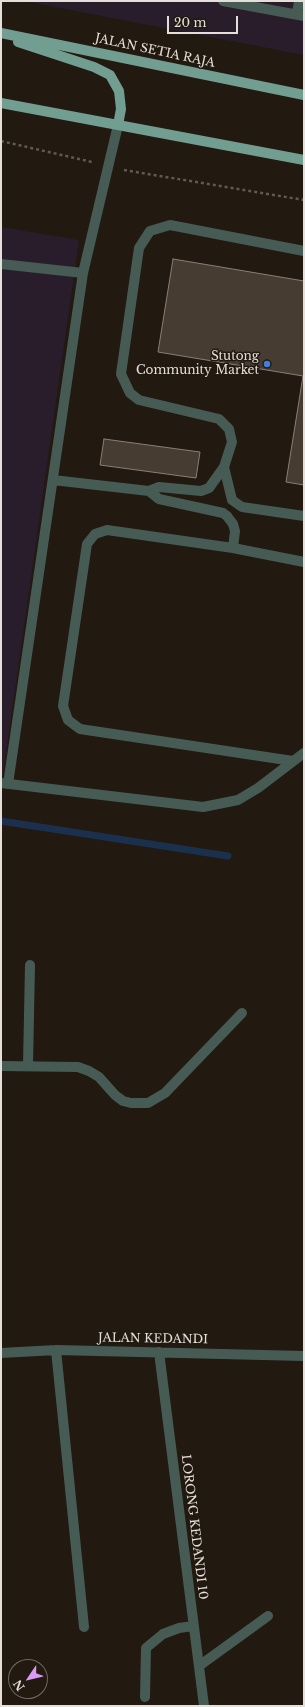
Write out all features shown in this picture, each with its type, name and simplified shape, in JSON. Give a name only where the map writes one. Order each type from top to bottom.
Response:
[{"type":"main road","name":"JALAN SETIA RAJA","points":[[1,34],[304,95]]},
{"type":"main road","points":[[1,34],[53,54],[94,67],[110,75],[119,91],[121,109],[118,124]]},
{"type":"main road","points":[[1,103],[304,160]]},
{"type":"street","points":[[223,1],[300,15],[299,1]]},
{"type":"street","points":[[118,124],[83,273],[53,480],[4,783],[204,807],[238,800],[258,788],[304,753]]},
{"type":"street","points":[[53,480],[149,491],[159,488],[201,491],[209,488],[224,467],[232,442],[229,429],[219,419],[139,400],[130,393],[121,374],[139,248],[150,231],[170,225],[304,251]]},
{"type":"street","points":[[1,264],[83,273]]},
{"type":"street","points":[[224,467],[232,500],[242,507],[304,516]]},
{"type":"street","points":[[149,491],[159,499],[222,513],[227,516],[233,524],[235,531],[233,548]]},
{"type":"street","points":[[293,761],[80,729],[68,720],[63,706],[87,544],[95,534],[107,530],[233,548],[304,562]]},
{"type":"street","points":[[28,1065],[30,965]]},
{"type":"street","points":[[1,1066],[28,1065],[78,1067],[99,1077],[115,1095],[123,1101],[131,1103],[148,1103],[166,1093],[242,1014]]},
{"type":"street","points":[[56,1350],[84,1627]]},
{"type":"street","name":"JALAN KEDANDI","points":[[1,1353],[56,1350],[304,1356]]},
{"type":"street","name":"LORONG KEDANDI 10","points":[[158,1352],[204,1706]]},
{"type":"street","points":[[198,1666],[268,1616]]},
{"type":"street","points":[[145,1697],[146,1648],[163,1634],[178,1628],[193,1626]]},
{"type":"path","points":[[1,141],[138,173],[304,200]]},
{"type":"shaded area","points":[[24,1],[304,1],[304,55]]},
{"type":"shaded area","points":[[1,227],[79,240],[1,788]]},
{"type":"building","name":"Stutong Community Market","points":[[173,259],[304,281],[304,485],[286,482],[303,376],[158,352]]},
{"type":"building","points":[[104,439],[200,452],[196,478],[100,465]]},
{"type":"waterway","points":[[1,821],[228,856]]},
{"type":"place","name":"Stutong Community Market","points":[[267,364]]}]
